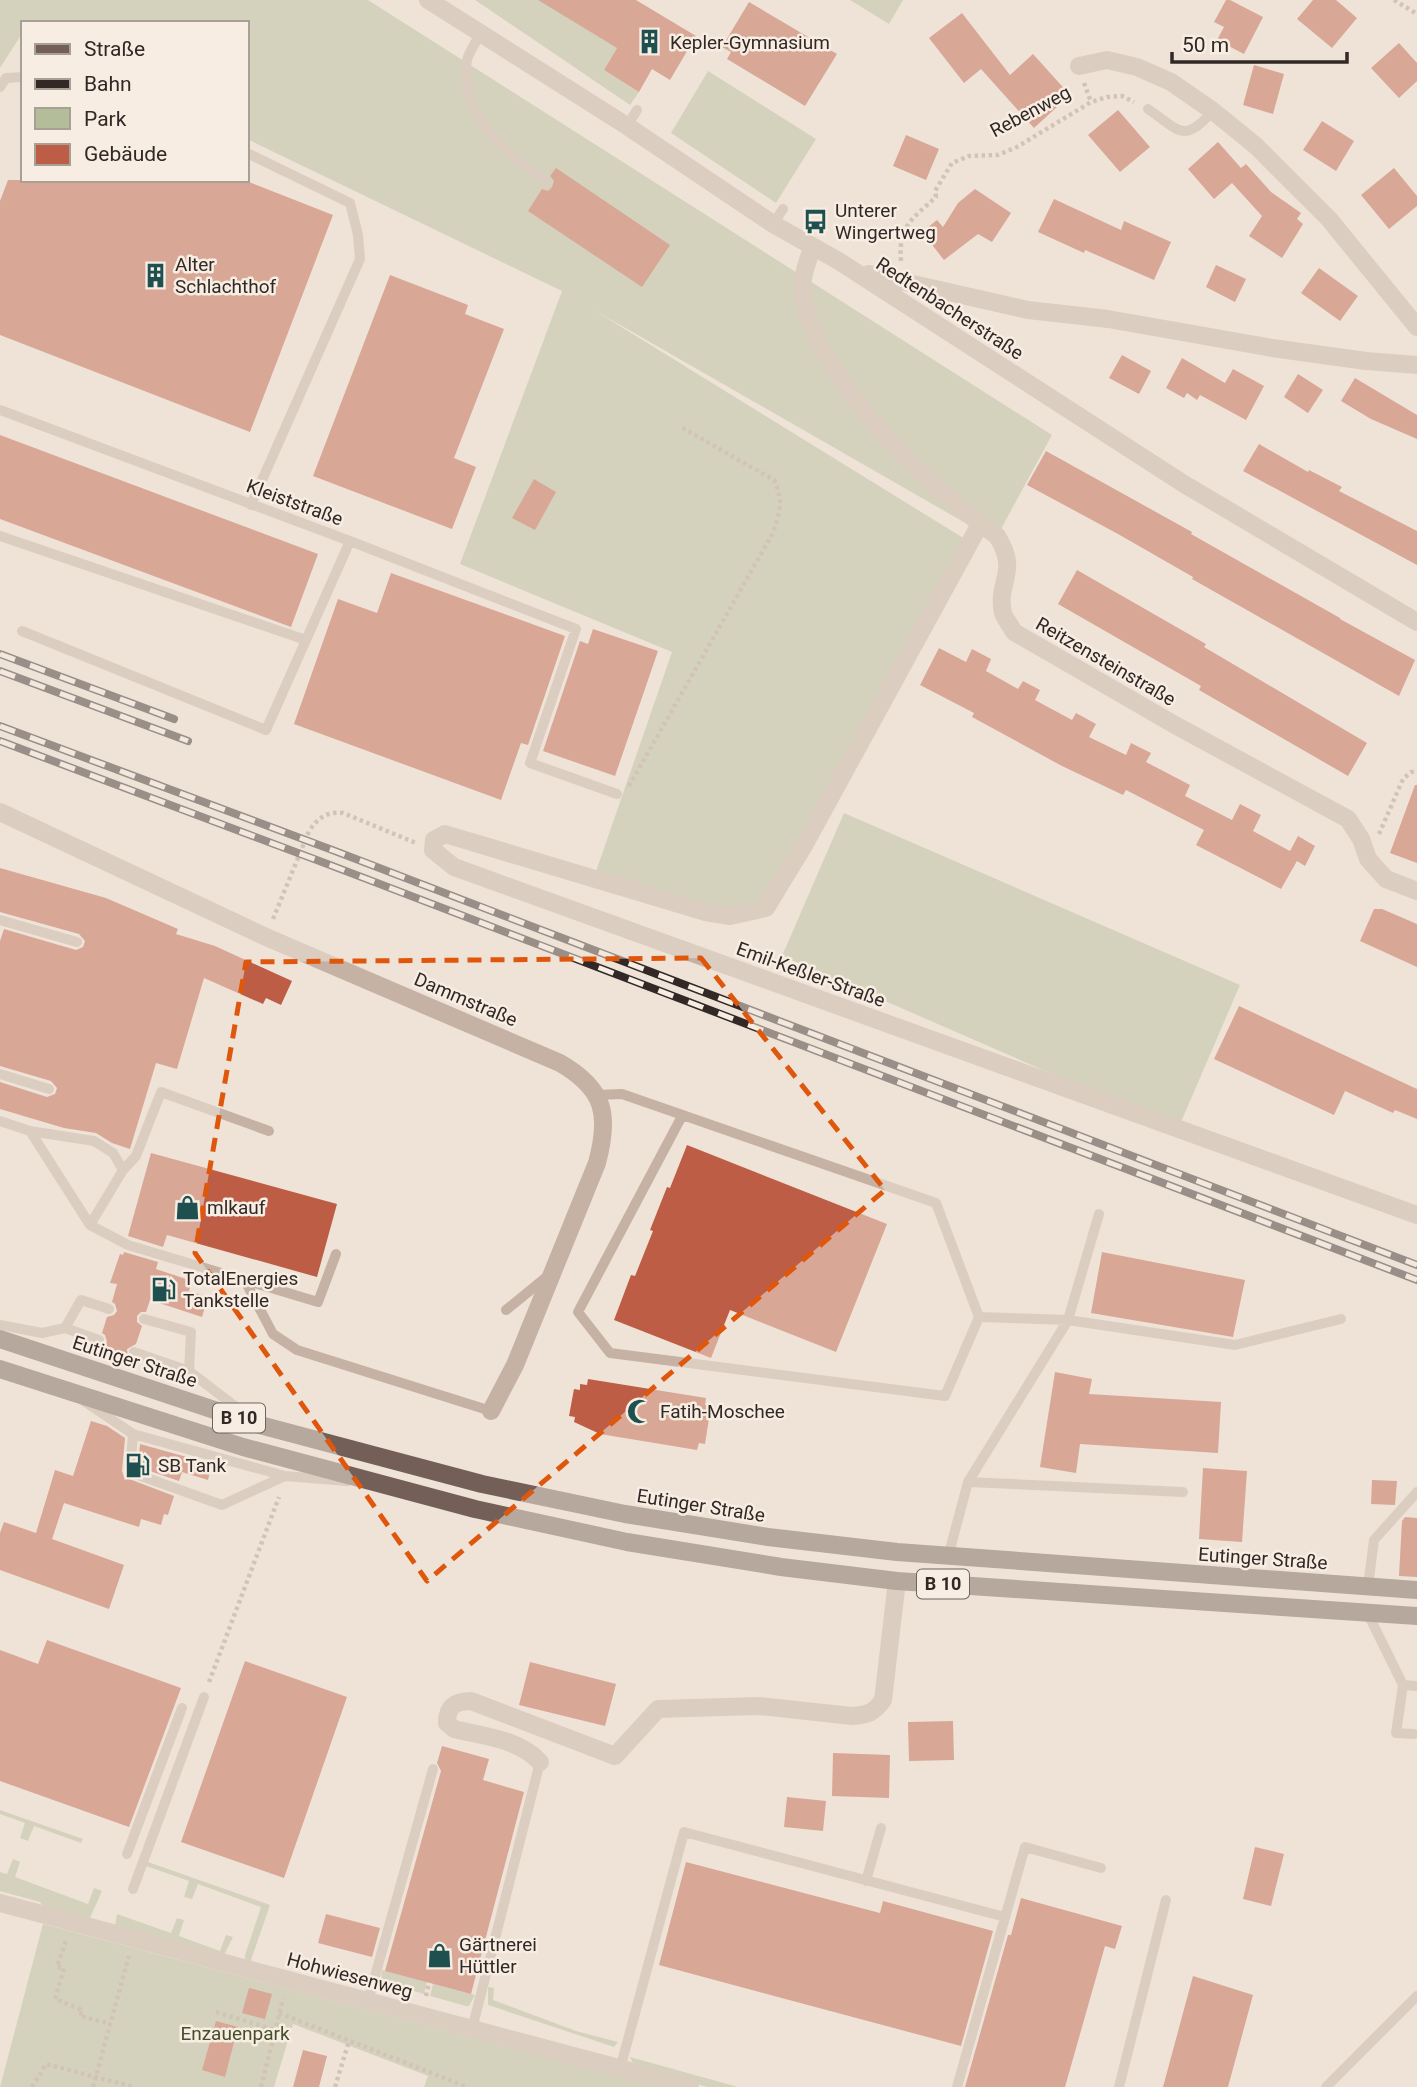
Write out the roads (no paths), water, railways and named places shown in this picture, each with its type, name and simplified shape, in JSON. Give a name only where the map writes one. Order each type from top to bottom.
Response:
[{"type":"main road","name":"Eutinger Straße","points":[[0,1339],[260,1425],[482,1485],[625,1514],[768,1537],[948,1557],[1417,1590]]},
{"type":"main road","name":"B 10","points":[[0,1369],[243,1447],[554,1528],[627,1542],[781,1567],[897,1581],[1417,1616]]},
{"type":"street","name":"Redtenbacherstraße","points":[[428,0],[627,126],[778,217],[812,247],[837,260],[1184,484],[1417,622]]},
{"type":"street","name":"Rebenweg","points":[[1079,66],[1107,60],[1137,67],[1171,82],[1213,111],[1256,146],[1329,219],[1377,281],[1415,320]]},
{"type":"street","name":"Reitzensteinstraße","points":[[812,247],[802,287],[815,337],[852,396],[909,463],[997,536],[1006,550],[1008,574],[1003,593],[1003,614],[1014,632],[1175,725],[1348,819],[1362,839],[1368,859],[1386,879],[1417,891]]},
{"type":"street","points":[[837,260],[869,274],[1028,310],[1108,319],[1286,349],[1417,365]]},
{"type":"street","name":"Emil-Keßler-Straße","points":[[980,524],[806,842],[766,908],[730,916],[705,912],[445,834],[434,840],[433,850],[454,867],[1417,1216]]},
{"type":"street","name":"Dammstraße","points":[[0,812],[266,937],[560,1063],[578,1073],[597,1095]]},
{"type":"street","points":[[492,1411],[515,1365],[597,1163],[603,1142],[604,1117],[597,1095]]},
{"type":"street","points":[[540,1762],[531,1752],[511,1743],[454,1728],[447,1723],[447,1714],[451,1707],[460,1701],[471,1701],[615,1756],[658,1709],[759,1706],[852,1716],[867,1715],[876,1710],[883,1700],[897,1581]]},
{"type":"street","name":"Hohwiesenweg","points":[[0,1903],[297,1980],[690,2087]]},
{"type":"lane","points":[[481,33],[468,56],[466,66],[467,89],[476,114],[486,130],[506,150],[546,183]]},
{"type":"lane","points":[[0,87],[6,78],[21,77]]},
{"type":"lane","points":[[1148,109],[1180,131],[1190,132],[1213,111]]},
{"type":"lane","points":[[627,126],[637,110]]},
{"type":"lane","points":[[248,153],[350,203],[358,235],[359,259],[251,505]]},
{"type":"lane","name":"Kleiststraße","points":[[0,410],[576,629],[530,763],[617,794]]},
{"type":"lane","points":[[0,536],[306,639]]},
{"type":"lane","points":[[22,631],[266,730],[350,541]]},
{"type":"lane","points":[[0,920],[77,943]]},
{"type":"lane","points":[[0,1074],[49,1088]]},
{"type":"lane","points":[[90,1226],[123,1170],[136,1156],[161,1092],[269,1131]]},
{"type":"lane","points":[[597,1095],[622,1094],[936,1203],[979,1317],[946,1396],[610,1353],[578,1312],[681,1116]]},
{"type":"lane","points":[[0,1121],[30,1131],[94,1141],[113,1153],[123,1170]]},
{"type":"lane","points":[[30,1131],[90,1226],[128,1245],[318,1302],[336,1254]]},
{"type":"lane","points":[[948,1557],[968,1482],[1068,1320],[1099,1214]]},
{"type":"lane","points":[[506,1310],[554,1271]]},
{"type":"lane","points":[[244,1279],[273,1334],[297,1350],[492,1411]]},
{"type":"lane","points":[[65,1328],[81,1300],[110,1309]]},
{"type":"lane","points":[[979,1317],[1068,1320],[1235,1345],[1341,1319]]},
{"type":"lane","points":[[144,1319],[191,1332],[189,1371]]},
{"type":"lane","points":[[0,1325],[42,1333],[65,1328],[99,1340]]},
{"type":"lane","points":[[134,1352],[189,1371],[260,1425]]},
{"type":"lane","points":[[67,1390],[134,1434],[285,1476],[382,1484]]},
{"type":"lane","points":[[134,1434],[130,1472],[222,1505],[285,1476]]},
{"type":"lane","points":[[968,1482],[1183,1492]]},
{"type":"lane","points":[[1368,1586],[1374,1540],[1417,1492]]},
{"type":"lane","points":[[1367,1612],[1403,1685],[1396,1733],[1414,1734]]},
{"type":"lane","points":[[1403,1685],[1417,1686]]},
{"type":"lane","points":[[133,1889],[204,1697]]},
{"type":"lane","points":[[127,1854],[182,1708]]},
{"type":"lane","points":[[472,2029],[540,1762]]},
{"type":"lane","points":[[368,2001],[433,1769]]},
{"type":"lane","points":[[866,1881],[881,1828]]},
{"type":"lane","points":[[620,2068],[684,1832],[1005,1917]]},
{"type":"lane","points":[[957,2087],[1025,1847],[1101,1868]]},
{"type":"lane","points":[[1119,2087],[1166,1900]]},
{"type":"lane","points":[[1326,2087],[1417,1996]]},
{"type":"railway","points":[[0,654],[174,719]]},
{"type":"railway","points":[[0,671],[188,741]]},
{"type":"railway","points":[[0,726],[335,851],[1417,1265]]},
{"type":"railway","points":[[0,741],[1417,1280]]},
{"type":"place","name":"Kepler-Gymnasium","points":[[650,42]]},
{"type":"place","name":"Unterer Wingertweg","points":[[815,221]]},
{"type":"place","name":"Alter Schlachthof","points":[[155,275]]},
{"type":"place","name":"mlkauf","points":[[187,1207]]},
{"type":"place","name":"TotalEnergies Tankstelle","points":[[163,1289]]},
{"type":"place","name":"Fatih-Moschee","points":[[640,1411]]},
{"type":"place","name":"SB Tank","points":[[138,1465]]},
{"type":"place","name":"Gärtnerei Hüttler","points":[[439,1955]]},
{"type":"park label","name":"Enzauenpark","points":[[235,2033]]}]
